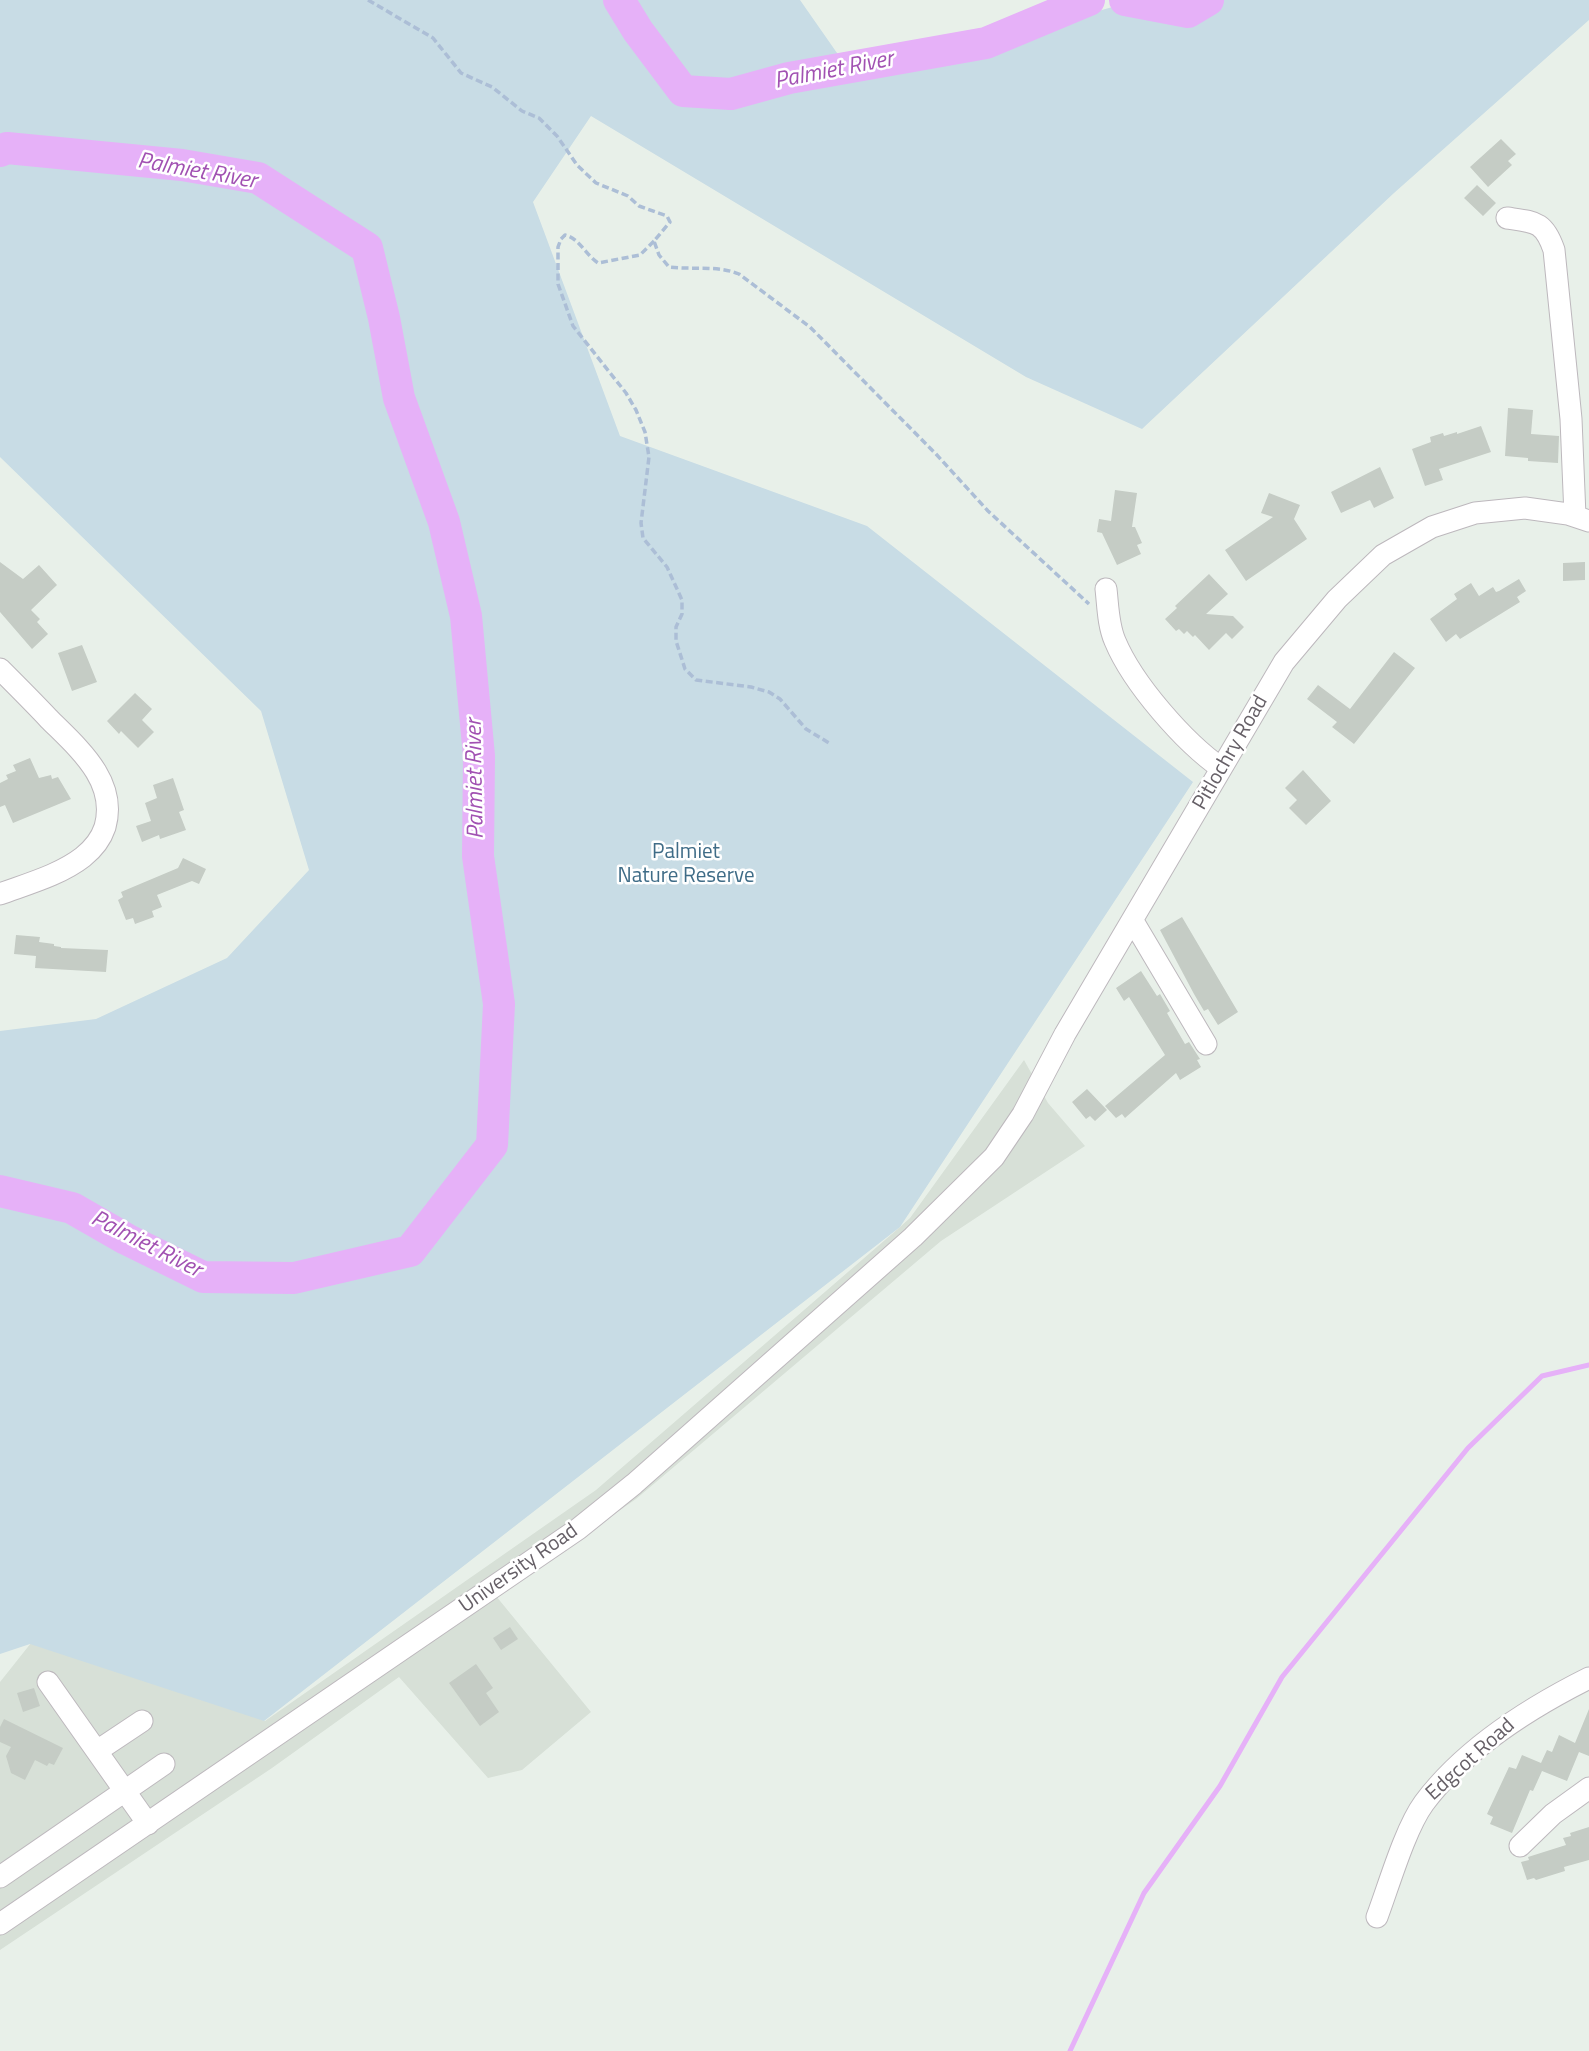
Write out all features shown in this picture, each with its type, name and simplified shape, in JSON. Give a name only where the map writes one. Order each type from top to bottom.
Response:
[{"type":"street","points":[[1507,218],[1534,221],[1543,227],[1549,234],[1554,250],[1582,518]]},
{"type":"street","name":"Pitlochry Road","points":[[995,1157],[1023,1114],[1065,1034],[1284,662],[1337,599],[1383,555],[1432,527],[1475,513],[1524,508],[1582,518]]},
{"type":"street","points":[[1106,589],[1109,623],[1115,642],[1152,698],[1183,735],[1204,756],[1222,768]]},
{"type":"street","points":[[0,669],[80,750],[96,770],[107,798],[108,815],[103,834],[82,858],[63,869],[0,894]]},
{"type":"street","points":[[1133,921],[1206,1044]]},
{"type":"street","name":"University Road","points":[[0,1924],[578,1529],[913,1237],[995,1157]]},
{"type":"street","name":"Edgcot Road","points":[[1377,1917],[1423,1804],[1490,1737],[1550,1698],[1589,1678]]},
{"type":"street","points":[[48,1682],[148,1824]]},
{"type":"street","points":[[97,1751],[142,1721]]},
{"type":"street","points":[[0,1877],[164,1764]]},
{"type":"street","points":[[1520,1846],[1553,1814],[1589,1787]]},
{"type":"path","points":[[368,0],[433,38],[461,73],[492,88],[522,111],[539,118],[557,136],[577,165],[596,183],[628,196],[639,206],[667,216],[670,222],[640,255],[598,263],[590,258],[572,237],[565,235],[558,247],[558,284],[573,326],[626,393],[645,432],[649,457],[641,523],[643,538],[667,567],[682,600],[682,614],[676,627],[676,642],[685,669],[696,680],[769,692],[779,699],[806,729],[829,743]]},
{"type":"path","points":[[654,241],[659,255],[669,267],[691,270],[725,269],[739,274],[810,327],[936,454],[988,511],[1109,623]]},
{"type":"shaded area","points":[[1024,1060],[1048,1103],[1085,1146],[941,1241],[636,1499],[496,1596],[591,1712],[522,1770],[488,1778],[399,1677],[272,1768],[0,1950],[0,1682],[35,1638],[265,1721],[596,1490],[900,1227],[910,1218]]},
{"type":"green space","name":"Palmiet Nature Reserve","points":[[0,0],[800,0],[844,63],[986,43],[1137,0],[1589,0],[1589,20],[1394,193],[1142,429],[1026,377],[591,116],[533,202],[620,436],[867,526],[1193,782],[900,1227],[264,1721],[30,1644],[0,1654],[0,1031],[96,1019],[227,958],[309,870],[261,711],[0,457]]},
{"type":"building","points":[[1501,139],[1516,154],[1508,161],[1512,165],[1488,187],[1470,167]]},
{"type":"building","points":[[1477,185],[1496,203],[1483,216],[1464,198]]},
{"type":"building","points":[[1508,408],[1533,410],[1531,434],[1559,436],[1558,463],[1505,456]]},
{"type":"building","points":[[1481,426],[1491,452],[1439,469],[1443,480],[1425,486],[1412,449],[1431,442],[1430,437],[1443,433],[1444,436],[1457,434]]},
{"type":"building","points":[[1380,467],[1394,498],[1374,508],[1370,500],[1341,513],[1331,492]]},
{"type":"building","points":[[1115,490],[1137,493],[1132,527],[1135,527],[1142,543],[1137,545],[1141,554],[1117,565],[1102,533],[1097,532],[1099,519],[1111,521]]},
{"type":"building","points":[[1269,493],[1300,505],[1294,519],[1307,539],[1246,581],[1225,550],[1273,517],[1261,513]]},
{"type":"building","points":[[0,562],[23,579],[39,565],[57,585],[31,610],[40,619],[37,622],[48,634],[32,649],[0,612]]},
{"type":"building","points":[[1585,562],[1585,580],[1563,581],[1563,563]]},
{"type":"building","points":[[1209,574],[1228,594],[1206,614],[1233,616],[1244,627],[1232,639],[1226,633],[1209,650],[1195,635],[1193,637],[1187,631],[1184,634],[1179,629],[1176,631],[1165,619]]},
{"type":"building","points":[[1519,579],[1526,591],[1517,597],[1520,602],[1460,639],[1456,634],[1446,642],[1430,619],[1457,599],[1454,594],[1471,583],[1479,596],[1493,587],[1496,592],[1499,591]]},
{"type":"building","points":[[82,645],[97,682],[72,691],[58,653]]},
{"type":"building","points":[[1394,652],[1415,668],[1354,744],[1332,727],[1337,722],[1307,699],[1318,685],[1350,709]]},
{"type":"building","points":[[135,693],[152,709],[142,720],[154,732],[138,748],[107,721]]},
{"type":"building","points":[[30,758],[39,778],[51,775],[52,779],[58,777],[71,799],[13,823],[5,805],[0,807],[0,783],[8,779],[6,775],[16,771],[13,765]]},
{"type":"building","points":[[1303,770],[1331,801],[1306,825],[1289,808],[1297,800],[1285,788]]},
{"type":"building","points":[[173,778],[184,810],[179,812],[186,830],[160,839],[159,835],[142,842],[136,826],[151,821],[145,803],[157,798],[153,785]]},
{"type":"building","points":[[183,858],[206,869],[199,884],[192,881],[157,895],[162,907],[152,911],[154,917],[135,924],[133,918],[126,920],[118,900],[123,897],[121,892],[178,868]]},
{"type":"building","points":[[1182,917],[1238,1012],[1218,1025],[1208,1009],[1204,1011],[1160,930]]},
{"type":"building","points":[[16,935],[40,937],[39,942],[61,948],[108,950],[106,972],[35,968],[36,956],[14,954]]},
{"type":"building","points":[[1141,971],[1157,996],[1160,994],[1170,1011],[1167,1013],[1185,1044],[1189,1042],[1200,1059],[1197,1060],[1201,1067],[1180,1080],[1176,1073],[1125,1118],[1122,1114],[1116,1118],[1105,1106],[1165,1055],[1129,997],[1124,1001],[1116,988]]},
{"type":"building","points":[[1087,1089],[1107,1110],[1095,1121],[1090,1116],[1086,1119],[1072,1102]]},
{"type":"building","points":[[510,1627],[518,1639],[501,1650],[493,1638]]},
{"type":"building","points":[[476,1664],[493,1688],[486,1693],[499,1712],[480,1726],[449,1683]]},
{"type":"building","points":[[34,1688],[40,1706],[23,1712],[17,1693]]},
{"type":"building","points":[[1589,1709],[1589,1756],[1579,1752],[1567,1781],[1542,1771],[1533,1791],[1530,1790],[1512,1833],[1490,1824],[1493,1817],[1487,1814],[1509,1767],[1516,1769],[1522,1755],[1541,1763],[1547,1750],[1552,1752],[1559,1735],[1575,1743]]},
{"type":"building","points":[[4,1719],[63,1748],[54,1765],[49,1763],[47,1766],[35,1760],[25,1780],[11,1773],[6,1756],[11,1747],[0,1742],[0,1727]]},
{"type":"building","points":[[1589,1827],[1589,1860],[1564,1867],[1565,1871],[1527,1880],[1521,1862],[1529,1860],[1528,1857],[1566,1845],[1563,1838]]},
{"type":"waterway","name":"Palmiet River","points":[[619,0],[638,31],[683,91],[731,94],[789,78],[986,43],[1089,0]]},
{"type":"waterway","name":"Palmiet River","points":[[1125,0],[1188,12],[1208,0]]},
{"type":"waterway","name":"Palmiet River","points":[[0,151],[7,148],[182,165],[258,178],[367,248],[399,398],[444,522],[466,616],[479,756],[478,856],[499,1004],[492,1145],[410,1251],[294,1278],[203,1277],[126,1239],[72,1208],[0,1191]]},
{"type":"waterway","points":[[1070,2051],[1144,1893],[1220,1786],[1282,1677],[1468,1448],[1542,1376],[1589,1365]]}]
